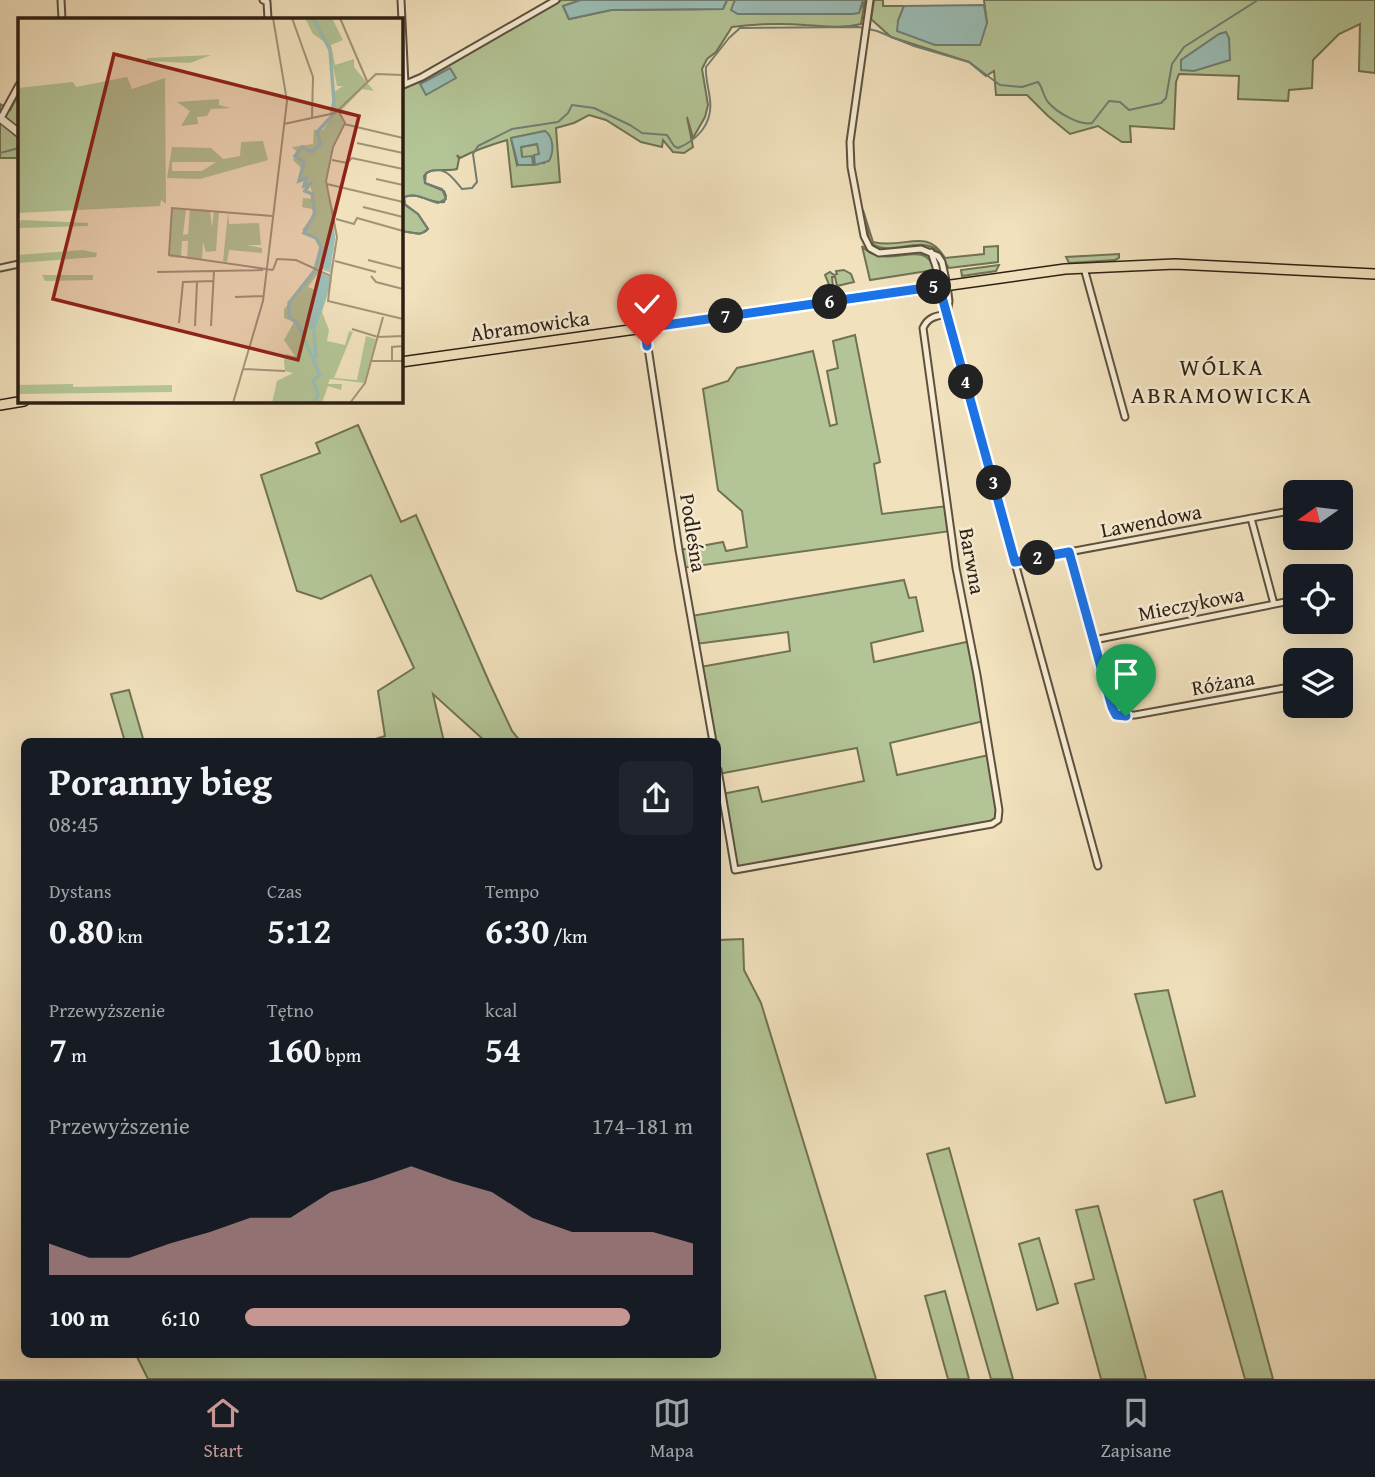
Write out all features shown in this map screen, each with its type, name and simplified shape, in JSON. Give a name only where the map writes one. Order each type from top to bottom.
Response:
[{"type":"main road","name":"Abramowicka","points":[[402,362],[943,285],[1084,268],[1192,265],[1375,274]]},
{"type":"main road","points":[[0,405],[18,402]]},
{"type":"street","points":[[61,0],[62,18]]},
{"type":"street","points":[[263,0],[267,2],[268,18]]},
{"type":"street","points":[[401,0],[401,18]]},
{"type":"street","points":[[402,42],[403,85],[556,0]]},
{"type":"street","points":[[870,0],[850,142],[851,167],[864,239],[870,248],[879,253],[921,249],[931,252],[935,262],[1098,866]]},
{"type":"street","points":[[18,87],[0,118],[18,132]]},
{"type":"street","points":[[0,268],[18,264]]},
{"type":"street","points":[[1084,268],[1125,417]]},
{"type":"street","name":"Barwna","points":[[721,788],[735,870],[992,824],[998,820],[999,810],[968,621],[956,568],[923,328],[931,317],[947,314]]},
{"type":"street","name":"Podleśna","points":[[645,328],[679,550],[712,738]]},
{"type":"street","name":"Lawendowa","points":[[1015,562],[1283,512]]},
{"type":"street","points":[[1251,518],[1274,604]]},
{"type":"street","name":"Różana","points":[[1069,552],[1116,715],[1135,715],[1283,688]]},
{"type":"street","name":"Mieczykowa","points":[[1094,640],[1283,602]]},
{"type":"green space","points":[[562,0],[581,0],[563,6],[569,19],[611,10],[723,9],[727,0],[735,0],[732,9],[738,14],[852,14],[859,12],[865,0],[861,24],[854,26],[778,24],[732,27],[702,69],[708,105],[705,117],[693,138],[687,117],[693,147],[684,153],[673,152],[663,140],[662,147],[641,142],[606,120],[589,115],[556,128],[560,182],[512,187],[507,140],[460,158],[457,155],[457,169],[435,170],[424,176],[425,183],[444,191],[444,202],[414,196],[404,197],[405,205],[418,214],[428,229],[423,233],[402,231],[402,88],[425,79]],"holes":[[[545,131],[544,164],[538,144],[521,147],[522,157],[517,165],[511,138]]]},
{"type":"green space","points":[[874,0],[883,0],[883,6],[904,6],[898,21],[987,23],[984,0],[1375,0],[1375,73],[1359,71],[1360,24],[1339,34],[1313,60],[1312,88],[1289,90],[1288,101],[1238,99],[1239,76],[1179,74],[1176,82],[1174,129],[1130,126],[1131,142],[1122,142],[1098,126],[1070,134],[1027,95],[996,95],[994,71],[986,76],[969,62],[891,37],[871,19]]},
{"type":"green space","points":[[18,95],[18,158],[0,158],[0,104],[10,110]]},
{"type":"green space","points":[[863,210],[873,242],[885,244],[922,241],[938,248],[945,258],[984,254],[984,247],[998,246],[998,262],[949,268],[939,252],[929,246],[878,247],[870,242]]},
{"type":"green space","points":[[862,246],[882,256],[923,255],[930,260],[934,270],[870,280]]},
{"type":"green space","points":[[1119,254],[1119,258],[1115,260],[1069,263],[1066,257]]},
{"type":"green space","points":[[999,265],[996,271],[962,276],[961,270]]},
{"type":"green space","points":[[844,270],[851,274],[854,282],[837,286],[835,277],[832,277],[833,287],[830,287],[825,275],[830,272],[834,275],[837,274],[836,271]]},
{"type":"green space","points":[[855,335],[880,462],[874,464],[882,514],[947,506],[951,531],[682,568],[679,550],[723,542],[726,551],[747,547],[742,511],[718,490],[703,389],[728,381],[737,368],[813,351],[830,426],[837,424],[827,371],[838,368],[833,341]]},
{"type":"green space","points":[[358,425],[401,522],[416,515],[490,684],[518,738],[482,738],[433,694],[443,738],[379,738],[385,736],[378,691],[414,668],[371,575],[321,599],[297,591],[261,475],[320,453],[316,443]]},
{"type":"green space","points":[[904,580],[909,598],[916,597],[923,631],[871,643],[874,662],[971,641],[984,721],[890,743],[897,775],[989,755],[998,820],[992,824],[735,870],[722,794],[758,787],[762,802],[864,781],[857,748],[721,773],[721,738],[712,738],[700,667],[790,651],[788,632],[696,644],[691,616]]},
{"type":"green space","points":[[129,690],[143,738],[124,738],[111,694]]},
{"type":"green space","points":[[743,939],[744,970],[761,1003],[876,1379],[148,1379],[138,1358],[721,1358],[721,940]]},
{"type":"green space","points":[[1168,990],[1195,1096],[1166,1103],[1135,994]]},
{"type":"green space","points":[[949,1148],[1013,1379],[991,1379],[927,1154]]},
{"type":"green space","points":[[1222,1191],[1273,1379],[1245,1379],[1194,1200]]},
{"type":"green space","points":[[1098,1206],[1146,1379],[1101,1379],[1075,1284],[1094,1279],[1076,1210]]},
{"type":"green space","points":[[1039,1238],[1058,1303],[1037,1310],[1019,1244]]},
{"type":"green space","points":[[945,1291],[969,1379],[948,1379],[925,1296]]},
{"type":"water","points":[[581,0],[727,0],[723,9],[611,10],[569,19],[563,6]]},
{"type":"water","points":[[735,0],[863,0],[859,13],[852,14],[738,14],[731,10]]},
{"type":"water","points":[[984,5],[987,23],[980,45],[935,45],[897,31],[904,6]]},
{"type":"water","points":[[1226,32],[1229,38],[1230,60],[1194,71],[1181,70],[1181,60]]},
{"type":"water","points":[[450,68],[456,78],[426,95],[420,84]]},
{"type":"water","points":[[545,131],[552,145],[549,161],[535,165],[534,155],[539,154],[537,144],[521,147],[522,157],[532,156],[533,165],[518,165],[511,138]]},
{"type":"waterway","points":[[402,231],[420,234],[428,229],[418,214],[405,204],[404,197],[417,196],[438,203],[446,199],[442,189],[425,183],[426,173],[443,171],[462,189],[472,188],[477,182],[473,154],[478,146],[512,129],[558,122],[572,105],[594,108],[642,133],[667,135],[678,148],[685,145],[702,130],[709,116],[706,67],[740,28],[859,27],[877,31],[914,46],[969,62],[1000,85],[1022,87],[1038,82],[1046,100],[1062,114],[1081,122],[1092,123],[1109,101],[1120,102],[1129,110],[1161,103],[1166,98],[1172,64],[1184,47],[1258,0]]},
{"type":"waterway","points":[[0,153],[18,148]]},
{"type":"district","name":"WÓLKA ABRAMOWICKA","points":[[1222,381]]},
{"type":"route","points":[[647,346],[645,328],[939,286],[1015,562],[1069,552],[1112,707],[1116,715],[1126,716]]}]
